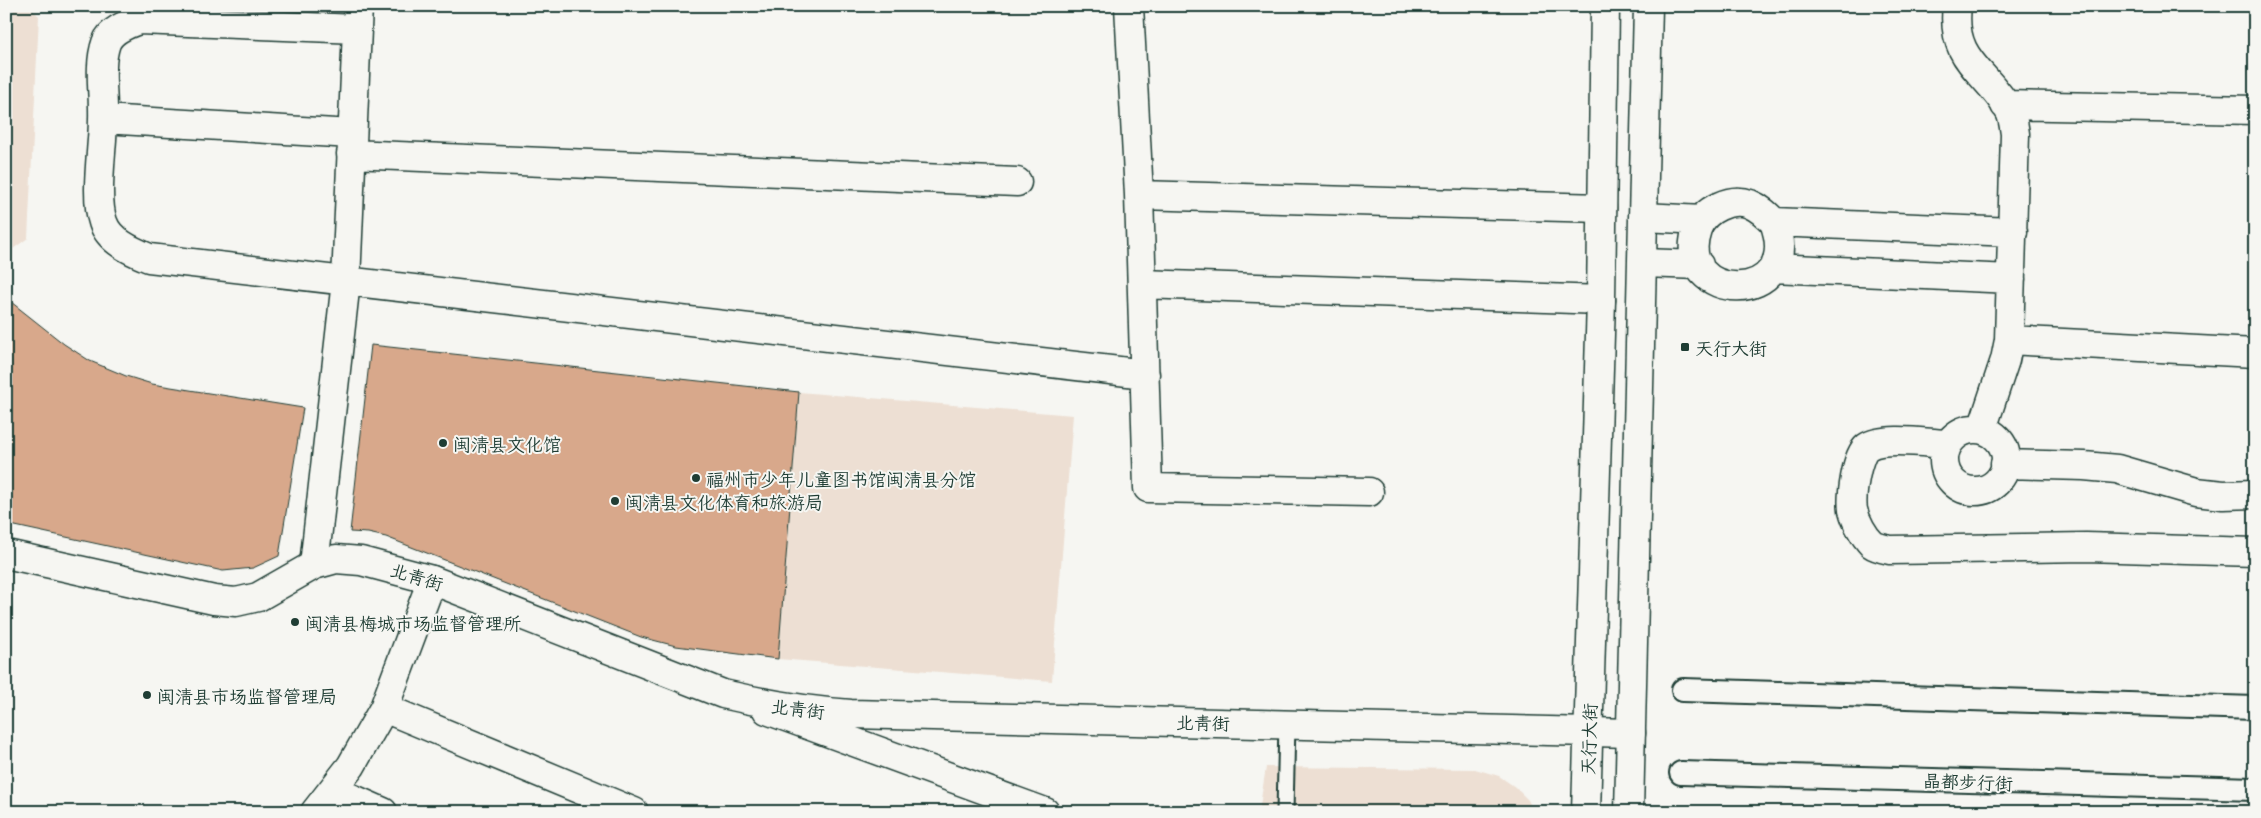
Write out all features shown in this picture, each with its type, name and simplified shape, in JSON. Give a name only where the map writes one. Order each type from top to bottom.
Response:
[{"type":"street","points":[[1129,6],[1139,195],[1148,488],[1369,492]]},
{"type":"street","name":"天行大街","points":[[1586,812],[1601,300],[1605,6]]},
{"type":"street","points":[[1629,812],[1648,6]]},
{"type":"street","points":[[1957,6],[1956,31],[1962,49],[1971,64],[2000,96],[2011,114],[2015,134],[2009,340],[2005,360],[1982,429]]},
{"type":"street","points":[[314,565],[346,281],[357,18],[139,20],[121,26],[106,41],[102,57],[104,119],[100,203],[103,222],[113,238],[130,250],[149,258],[346,281],[1145,374]]},
{"type":"street","points":[[2005,105],[2255,110]]},
{"type":"street","points":[[104,119],[352,144],[1017,182]]},
{"type":"street","points":[[1139,195],[1602,208]]},
{"type":"street","points":[[1734,202],[1749,204],[1756,207],[1774,222],[1779,234],[1780,249],[1777,262],[1769,273],[1758,282],[1746,287],[1732,288],[1719,284],[1707,277],[1699,266],[1694,253],[1694,239],[1702,220],[1708,213],[1720,206],[1734,202]]},
{"type":"street","points":[[1644,217],[1702,220]]},
{"type":"street","points":[[1774,222],[2013,232]]},
{"type":"street","points":[[1643,262],[1699,266]]},
{"type":"street","points":[[1773,268],[2011,280]]},
{"type":"street","points":[[1142,284],[1601,300]]},
{"type":"street","points":[[2009,340],[2255,353]]},
{"type":"street","points":[[1972,428],[1982,429],[2000,440],[2004,449],[2005,464],[2000,479],[1992,486],[1982,490],[1962,488],[1953,482],[1947,474],[1944,454],[1947,444],[1962,431],[1972,428]]},
{"type":"street","points":[[1947,444],[1880,441],[1866,448],[1859,460],[1855,478],[1853,510],[1862,531],[1874,545],[1890,550],[2086,547],[2255,552]]},
{"type":"street","points":[[2005,464],[2084,466],[2117,469],[2196,492],[2223,495],[2255,494]]},
{"type":"street","name":"北青街","points":[[6,554],[214,600],[236,602],[258,597],[314,565],[336,559],[361,561],[432,580],[723,694],[763,704],[806,711],[851,714],[1630,733]]},
{"type":"street","points":[[315,812],[333,790],[368,738],[384,708],[432,580]]},
{"type":"street","points":[[1683,690],[2255,708]]},
{"type":"street","points":[[723,694],[1045,812]]},
{"type":"street","points":[[384,708],[634,812]]},
{"type":"street","name":"晶都步行街","points":[[1681,773],[2255,789]]},
{"type":"street","points":[[333,790],[383,812]]},
{"type":"lane","points":[[1285,812],[1287,724]]},
{"type":"shaded area","points":[[6,6],[28,6],[39,16],[28,238],[6,254]]},
{"type":"shaded area","points":[[799,392],[1073,415],[1052,681],[778,659]]},
{"type":"shaded area","points":[[1266,767],[1475,769],[1499,776],[1515,787],[1528,800],[1534,812],[1259,812]]},
{"type":"building","points":[[6,298],[64,344],[90,361],[126,376],[152,384],[303,408],[279,556],[253,568],[223,571],[6,524]]},
{"type":"building","points":[[371,345],[799,392],[778,659],[676,646],[641,637],[386,537],[350,532]]},
{"type":"place","name":"天行大街","points":[[1685,347]]},
{"type":"place","name":"闽清县文化馆","points":[[443,443]]},
{"type":"place","name":"福州市少年儿童图书馆闽清县分馆","points":[[696,478]]},
{"type":"place","name":"闽清县文化体育和旅游局","points":[[615,501]]},
{"type":"place","name":"闽清县梅城市场监督管理所","points":[[295,622]]},
{"type":"place","name":"闽清县市场监督管理局","points":[[147,695]]}]
